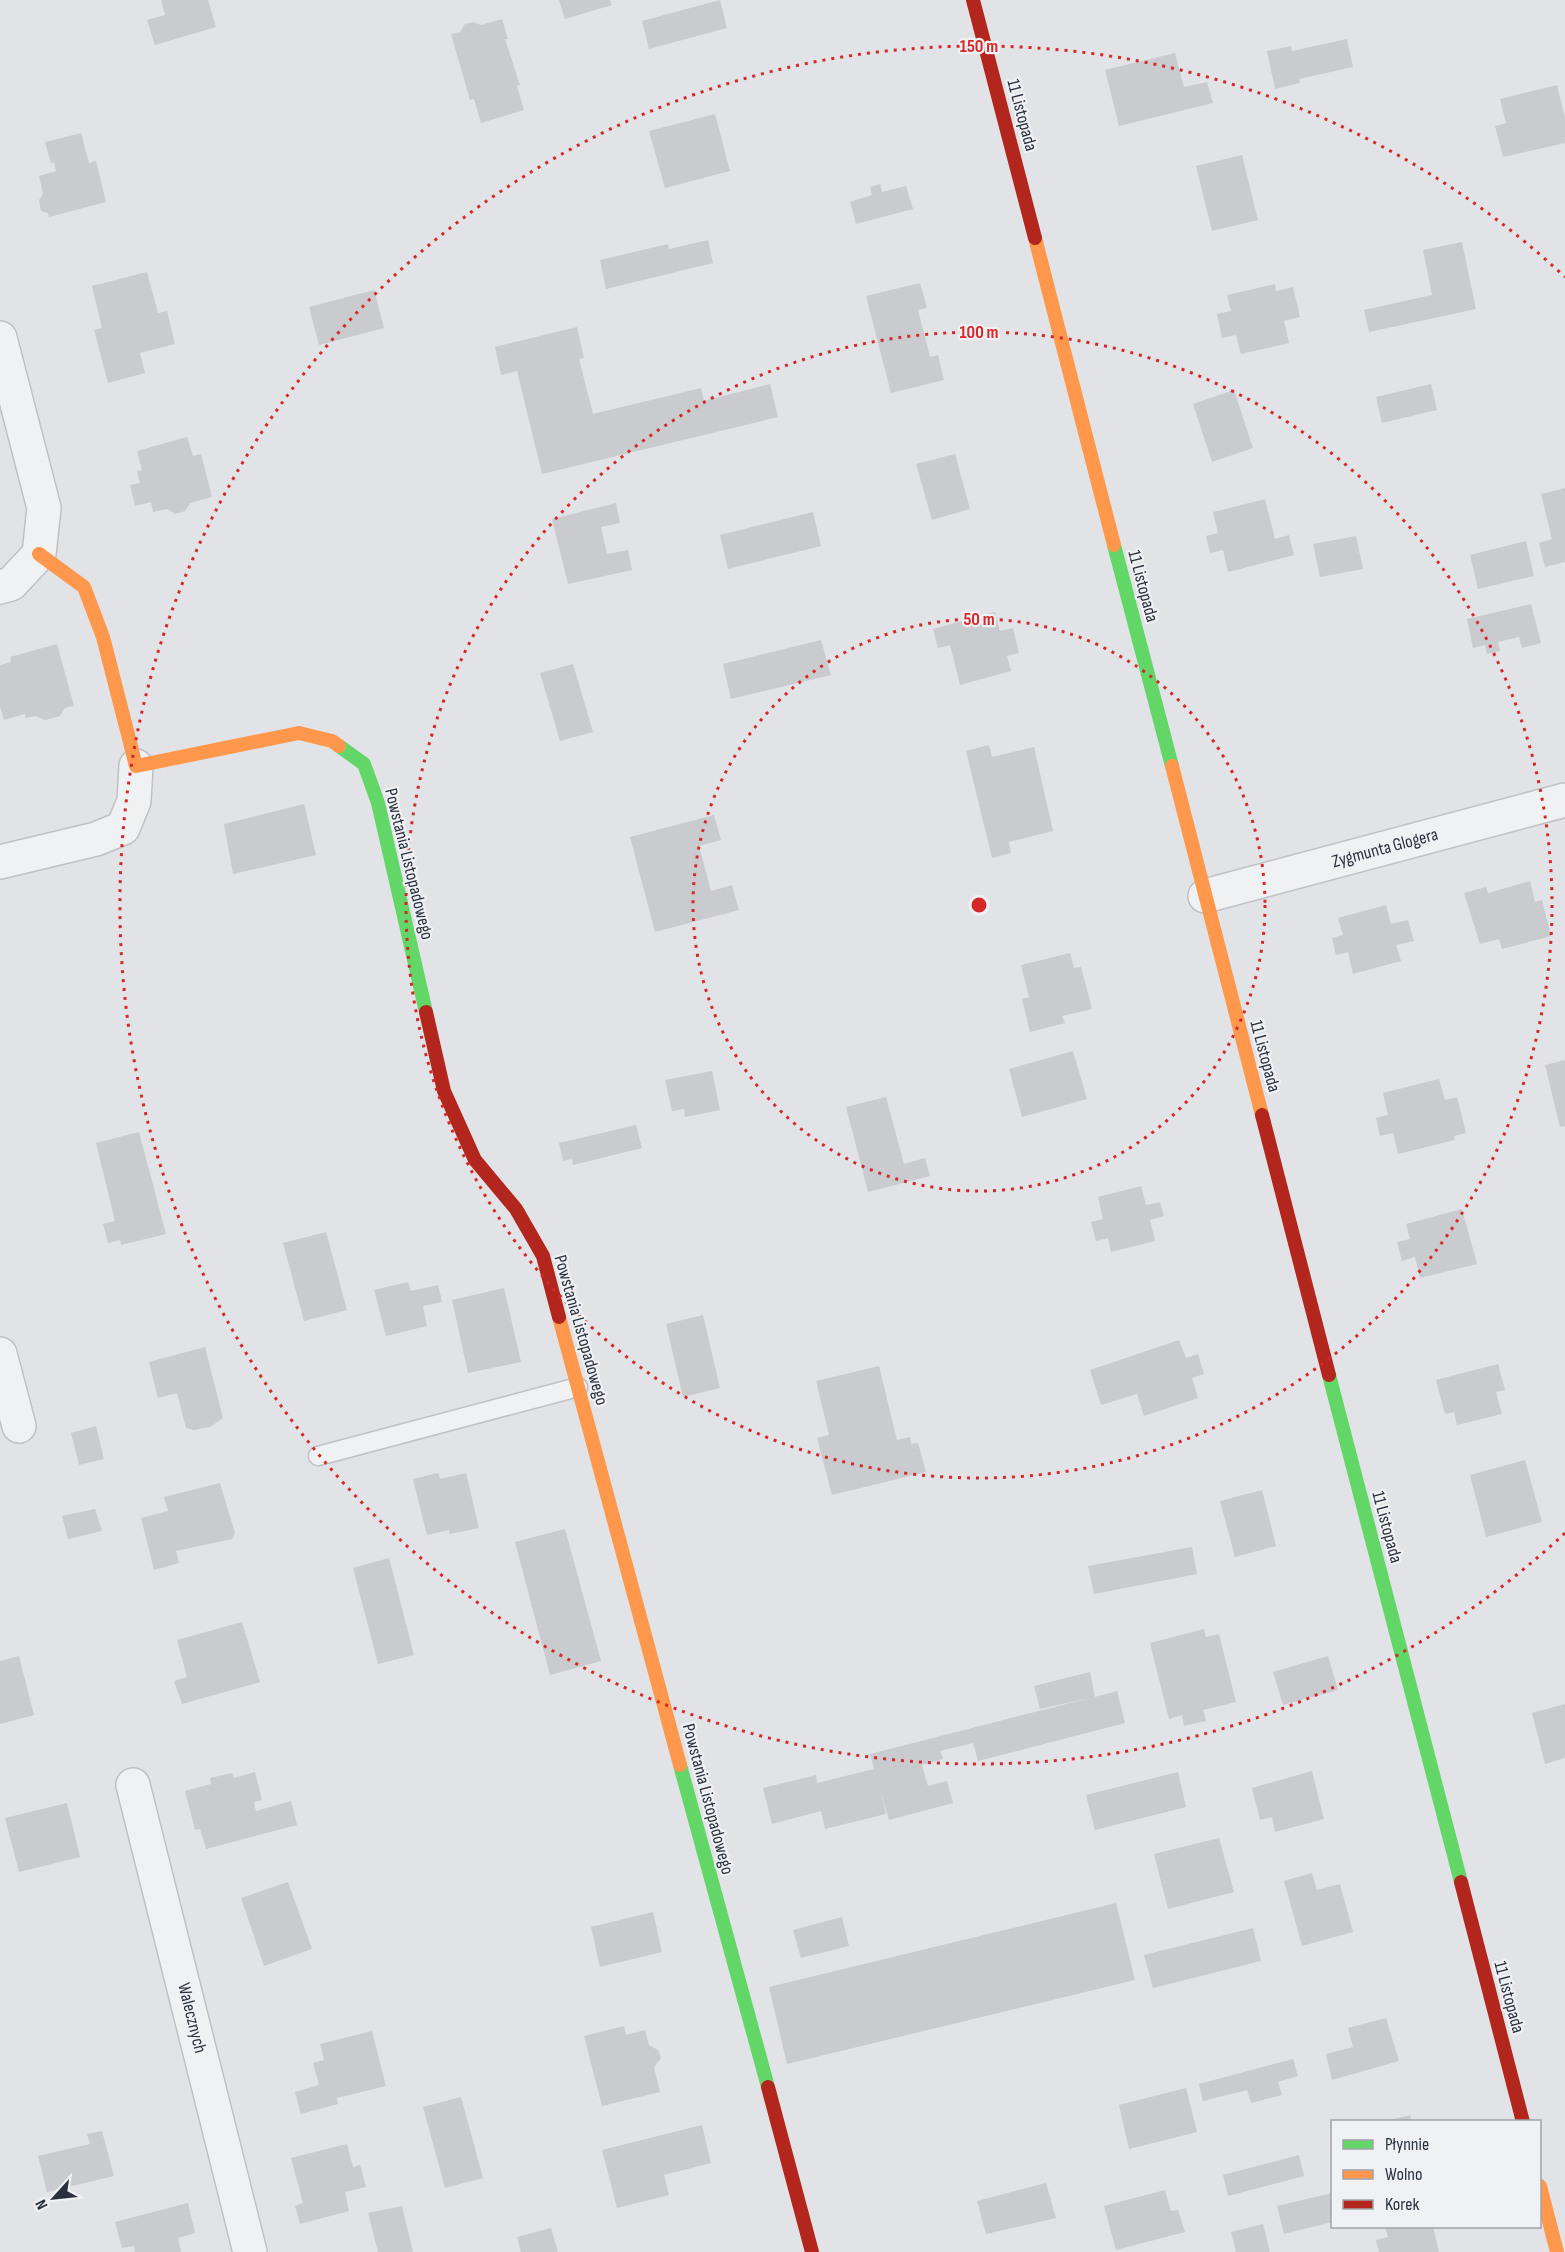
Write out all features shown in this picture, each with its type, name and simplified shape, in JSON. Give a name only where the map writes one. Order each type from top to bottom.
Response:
[{"type":"main road","name":"11 Listopada","points":[[973,0],[1523,2120]]},
{"type":"main road","points":[[39,554],[84,587],[103,637],[136,766]]},
{"type":"main road","name":"Powstania Listopadowego","points":[[136,766],[299,733],[332,741],[364,764],[378,802],[444,1091],[475,1160],[516,1209],[543,1256],[812,2252]]},
{"type":"main road","points":[[1541,2193],[1557,2252]]},
{"type":"street","points":[[0,338],[44,508],[39,554],[11,584],[0,586]]},
{"type":"street","points":[[0,862],[96,839],[123,828],[134,801],[136,766]]},
{"type":"street","name":"Zygmunta Glogera","points":[[1205,896],[1565,800]]},
{"type":"street","points":[[0,1354],[19,1426]]},
{"type":"street","name":"Walecznych","points":[[133,1785],[250,2252]]},
{"type":"lane","points":[[318,1456],[578,1387]]},
{"type":"building","points":[[161,0],[208,0],[216,27],[155,45],[147,20],[165,15]]},
{"type":"building","points":[[559,0],[610,0],[612,5],[565,19]]},
{"type":"building","points":[[720,0],[727,28],[649,49],[642,21]]},
{"type":"building","points":[[502,19],[508,39],[505,39],[520,85],[517,86],[524,110],[481,123],[474,99],[470,100],[451,34],[460,32],[465,24],[473,22],[481,25]]},
{"type":"building","points":[[1347,39],[1353,67],[1299,79],[1300,83],[1275,89],[1267,51],[1291,46],[1292,51]]},
{"type":"building","points":[[1175,53],[1184,87],[1207,82],[1213,103],[1119,126],[1105,70]]},
{"type":"building","points":[[1557,85],[1565,118],[1565,143],[1503,157],[1495,126],[1506,123],[1500,99]]},
{"type":"building","points":[[715,114],[730,171],[665,188],[649,131]]},
{"type":"building","points":[[81,133],[89,163],[96,161],[106,202],[49,217],[48,213],[41,211],[39,200],[43,194],[39,176],[56,171],[54,162],[51,163],[45,142]]},
{"type":"building","points":[[1242,155],[1258,220],[1212,231],[1196,166]]},
{"type":"building","points":[[880,184],[882,192],[906,186],[913,209],[856,224],[850,202],[872,195],[870,187]]},
{"type":"building","points":[[708,240],[713,263],[606,289],[600,260],[668,244],[669,249]]},
{"type":"building","points":[[1462,242],[1476,309],[1369,332],[1364,310],[1432,295],[1423,250]]},
{"type":"building","points":[[147,272],[158,313],[167,311],[175,344],[140,353],[145,373],[108,383],[94,330],[102,328],[92,286]]},
{"type":"building","points":[[920,283],[927,308],[918,310],[930,357],[938,355],[944,380],[891,393],[866,296]]},
{"type":"building","points":[[1275,284],[1276,291],[1293,287],[1300,317],[1284,321],[1289,343],[1241,354],[1236,335],[1222,338],[1217,314],[1231,311],[1227,295]]},
{"type":"building","points":[[374,290],[384,328],[319,345],[309,307]]},
{"type":"building","points":[[577,327],[584,358],[579,359],[593,414],[701,388],[704,401],[770,384],[778,417],[542,474],[517,371],[501,375],[495,347]]},
{"type":"building","points":[[1431,384],[1437,410],[1382,423],[1376,397]]},
{"type":"building","points":[[1234,390],[1253,448],[1212,462],[1193,404]]},
{"type":"building","points":[[187,437],[193,456],[201,454],[212,497],[190,503],[185,511],[175,514],[168,509],[153,512],[151,502],[135,506],[130,485],[140,483],[137,471],[142,470],[137,451]]},
{"type":"building","points":[[955,454],[970,509],[932,520],[916,464]]},
{"type":"building","points":[[1565,488],[1565,562],[1545,567],[1539,543],[1552,539],[1541,494]]},
{"type":"building","points":[[1265,499],[1275,539],[1289,535],[1294,555],[1228,572],[1223,550],[1210,553],[1206,536],[1218,533],[1213,512]]},
{"type":"building","points":[[616,503],[620,523],[601,527],[607,554],[628,550],[632,570],[568,584],[552,519]]},
{"type":"building","points":[[813,512],[821,546],[728,569],[720,535]]},
{"type":"building","points":[[1356,536],[1363,569],[1320,577],[1313,544]]},
{"type":"building","points":[[1526,541],[1534,576],[1478,589],[1470,555]]},
{"type":"building","points":[[1531,604],[1541,643],[1522,648],[1519,637],[1498,642],[1500,651],[1487,654],[1485,645],[1473,648],[1467,619]]},
{"type":"building","points":[[995,612],[1000,631],[1013,628],[1019,653],[1007,656],[1011,671],[960,685],[950,645],[938,648],[933,629]]},
{"type":"building","points":[[821,640],[831,675],[731,699],[723,664]]},
{"type":"building","points":[[57,644],[74,706],[65,708],[60,716],[45,720],[36,716],[26,718],[25,714],[4,720],[0,707],[0,665],[11,662],[10,657]]},
{"type":"building","points":[[573,664],[593,732],[560,741],[540,673]]},
{"type":"building","points":[[989,745],[992,757],[1034,747],[1053,831],[1009,842],[1011,853],[992,858],[966,751]]},
{"type":"building","points":[[304,804],[316,855],[233,874],[224,824]]},
{"type":"building","points":[[714,815],[721,840],[699,846],[711,891],[732,885],[739,910],[655,932],[630,837]]},
{"type":"building","points":[[1530,881],[1535,902],[1542,900],[1551,936],[1502,949],[1499,939],[1480,944],[1464,893],[1486,887],[1488,893]]},
{"type":"building","points":[[1386,905],[1391,924],[1408,920],[1414,941],[1396,945],[1401,961],[1353,974],[1348,952],[1336,955],[1332,938],[1343,935],[1338,918]]},
{"type":"building","points":[[1070,953],[1074,968],[1081,967],[1092,1009],[1062,1016],[1065,1023],[1030,1032],[1022,999],[1029,997],[1021,965]]},
{"type":"building","points":[[1073,1051],[1087,1099],[1022,1117],[1009,1069]]},
{"type":"building","points":[[1565,1060],[1565,1126],[1560,1127],[1545,1065]]},
{"type":"building","points":[[712,1071],[720,1110],[685,1117],[684,1109],[672,1111],[665,1080]]},
{"type":"building","points":[[1439,1079],[1445,1100],[1457,1097],[1466,1133],[1454,1136],[1455,1140],[1398,1154],[1393,1133],[1380,1136],[1376,1118],[1388,1115],[1383,1093]]},
{"type":"building","points":[[886,1097],[904,1164],[925,1158],[930,1176],[868,1192],[846,1107]]},
{"type":"building","points":[[636,1125],[642,1148],[573,1165],[572,1159],[563,1161],[559,1143]]},
{"type":"building","points":[[139,1132],[166,1234],[121,1245],[120,1240],[108,1243],[103,1224],[115,1221],[96,1143]]},
{"type":"building","points":[[1141,1186],[1146,1205],[1160,1202],[1164,1216],[1150,1220],[1155,1241],[1111,1252],[1108,1238],[1096,1241],[1091,1222],[1103,1219],[1098,1197]]},
{"type":"building","points":[[1462,1209],[1477,1264],[1420,1278],[1415,1257],[1402,1261],[1397,1242],[1410,1239],[1406,1224]]},
{"type":"building","points":[[326,1232],[347,1310],[304,1321],[283,1243]]},
{"type":"building","points":[[408,1282],[411,1291],[438,1285],[442,1302],[423,1306],[427,1326],[386,1336],[374,1290]]},
{"type":"building","points":[[504,1288],[521,1362],[468,1373],[452,1300]]},
{"type":"building","points":[[703,1315],[720,1388],[683,1397],[666,1324]]},
{"type":"building","points":[[1179,1340],[1186,1358],[1198,1354],[1204,1374],[1192,1378],[1198,1398],[1144,1416],[1137,1394],[1101,1405],[1090,1370]]},
{"type":"building","points":[[205,1347],[223,1418],[210,1427],[194,1430],[186,1428],[177,1393],[158,1398],[149,1362]]},
{"type":"building","points":[[1498,1364],[1505,1390],[1496,1392],[1502,1414],[1457,1425],[1454,1412],[1445,1414],[1436,1380]]},
{"type":"building","points":[[879,1366],[897,1440],[910,1437],[911,1444],[918,1443],[926,1472],[832,1495],[817,1438],[829,1435],[816,1381]]},
{"type":"building","points":[[96,1426],[104,1459],[79,1465],[71,1433]]},
{"type":"building","points":[[1525,1460],[1542,1522],[1486,1537],[1470,1475]]},
{"type":"building","points":[[438,1473],[440,1479],[466,1473],[479,1528],[450,1534],[449,1530],[427,1535],[413,1479]]},
{"type":"building","points":[[220,1483],[235,1533],[232,1539],[176,1551],[179,1563],[154,1570],[141,1518],[168,1511],[164,1497]]},
{"type":"building","points":[[1262,1490],[1276,1546],[1235,1557],[1220,1501]]},
{"type":"building","points":[[95,1509],[102,1531],[68,1539],[62,1516]]},
{"type":"building","points":[[565,1529],[601,1661],[550,1675],[515,1542]]},
{"type":"building","points":[[1192,1547],[1197,1574],[1094,1594],[1088,1566]]},
{"type":"building","points":[[389,1558],[414,1655],[378,1664],[353,1568]]},
{"type":"building","points":[[242,1622],[260,1682],[182,1704],[174,1681],[187,1677],[177,1640]]},
{"type":"building","points":[[1204,1629],[1206,1637],[1219,1634],[1236,1702],[1203,1710],[1206,1721],[1184,1726],[1182,1715],[1169,1719],[1150,1643]]},
{"type":"building","points":[[19,1656],[34,1715],[0,1724],[0,1661]]},
{"type":"building","points":[[1328,1656],[1338,1690],[1283,1705],[1273,1672]]},
{"type":"building","points":[[1090,1672],[1095,1697],[1117,1691],[1125,1723],[978,1761],[973,1743],[940,1751],[943,1759],[922,1765],[928,1786],[947,1781],[953,1803],[889,1820],[881,1792],[886,1814],[825,1829],[821,1811],[772,1824],[763,1788],[816,1775],[817,1783],[874,1769],[870,1754],[1090,1698],[1040,1709],[1034,1686]]},
{"type":"building","points":[[1565,1704],[1565,1758],[1545,1764],[1532,1713]]},
{"type":"building","points":[[1312,1771],[1324,1819],[1275,1832],[1272,1817],[1260,1820],[1252,1788]]},
{"type":"building","points":[[255,1772],[262,1800],[254,1802],[256,1811],[291,1801],[297,1825],[206,1849],[200,1829],[195,1830],[185,1791],[211,1784],[210,1778],[232,1773],[234,1778]]},
{"type":"building","points":[[1178,1772],[1186,1807],[1095,1830],[1086,1795]]},
{"type":"building","points":[[67,1803],[80,1857],[19,1872],[5,1818]]},
{"type":"building","points":[[1219,1838],[1234,1892],[1168,1909],[1154,1854]]},
{"type":"building","points":[[1312,1873],[1317,1890],[1340,1884],[1353,1932],[1302,1946],[1284,1881]]},
{"type":"building","points":[[288,1882],[312,1949],[264,1966],[241,1898]]},
{"type":"building","points":[[1116,1903],[1135,1980],[787,2064],[769,1987]]},
{"type":"building","points":[[653,1912],[662,1952],[600,1967],[591,1927]]},
{"type":"building","points":[[842,1917],[849,1946],[801,1958],[793,1930]]},
{"type":"building","points":[[1253,1928],[1261,1961],[1153,1988],[1144,1955]]},
{"type":"building","points":[[1386,2018],[1399,2061],[1332,2080],[1326,2054],[1353,2047],[1348,2028]]},
{"type":"building","points":[[624,2026],[626,2035],[645,2030],[649,2045],[658,2050],[661,2058],[654,2067],[660,2092],[602,2106],[584,2036]]},
{"type":"building","points":[[372,2031],[386,2086],[337,2098],[338,2104],[301,2114],[295,2092],[319,2085],[313,2063],[324,2060],[320,2044]]},
{"type":"building","points":[[1293,2059],[1298,2076],[1278,2082],[1282,2095],[1251,2103],[1247,2090],[1203,2101],[1199,2084]]},
{"type":"building","points":[[1186,2088],[1197,2132],[1129,2149],[1119,2105]]},
{"type":"building","points":[[461,2097],[483,2178],[445,2188],[423,2107]]},
{"type":"building","points":[[1410,2115],[1412,2120],[1390,2120]]},
{"type":"building","points":[[702,2125],[711,2163],[664,2175],[669,2195],[617,2208],[602,2150]]},
{"type":"building","points":[[102,2131],[114,2176],[47,2192],[38,2156],[90,2144],[87,2134]]},
{"type":"building","points":[[347,2144],[353,2167],[360,2165],[366,2187],[345,2192],[349,2211],[300,2224],[295,2206],[303,2203],[291,2158]]},
{"type":"building","points":[[1299,2155],[1304,2176],[1228,2196],[1223,2175]]},
{"type":"building","points":[[1046,2183],[1056,2218],[986,2234],[977,2201]]},
{"type":"building","points":[[1165,2190],[1171,2211],[1178,2210],[1185,2232],[1116,2250],[1104,2206]]},
{"type":"building","points":[[1331,2193],[1331,2222],[1284,2234],[1277,2206]]},
{"type":"building","points":[[188,2203],[195,2233],[178,2238],[181,2252],[135,2252],[134,2246],[122,2248],[115,2222]]},
{"type":"building","points":[[402,2206],[413,2252],[378,2252],[368,2213]]},
{"type":"building","points":[[1263,2224],[1270,2252],[1236,2252],[1231,2232]]},
{"type":"building","points":[[551,2228],[558,2252],[521,2252],[517,2237]]},
{"type":"building","points":[[1386,2228],[1433,2228],[1439,2252],[1379,2252],[1376,2240],[1388,2237]]},
{"type":"traffic: fast","points":[[1114,545],[1172,766]]},
{"type":"traffic: fast","points":[[339,746],[364,764],[378,803],[426,1012]]},
{"type":"traffic: fast","points":[[1329,1375],[1461,1882]]},
{"type":"traffic: fast","points":[[680,1765],[768,2087]]},
{"type":"traffic: slow","points":[[1035,238],[1114,545]]},
{"type":"traffic: slow","points":[[39,554],[84,587],[103,637],[136,766],[299,733],[332,741],[339,746]]},
{"type":"traffic: slow","points":[[1172,766],[1262,1115]]},
{"type":"traffic: slow","points":[[559,1317],[680,1765]]},
{"type":"traffic: slow","points":[[1541,2190],[1557,2252]]},
{"type":"traffic: jam","points":[[973,0],[1035,238]]},
{"type":"traffic: jam","points":[[426,1012],[444,1091],[475,1160],[516,1209],[543,1256],[559,1317]]},
{"type":"traffic: jam","points":[[1262,1115],[1329,1375]]},
{"type":"traffic: jam","points":[[1461,1882],[1522,2120]]},
{"type":"traffic: jam","points":[[768,2087],[812,2252]]}]
